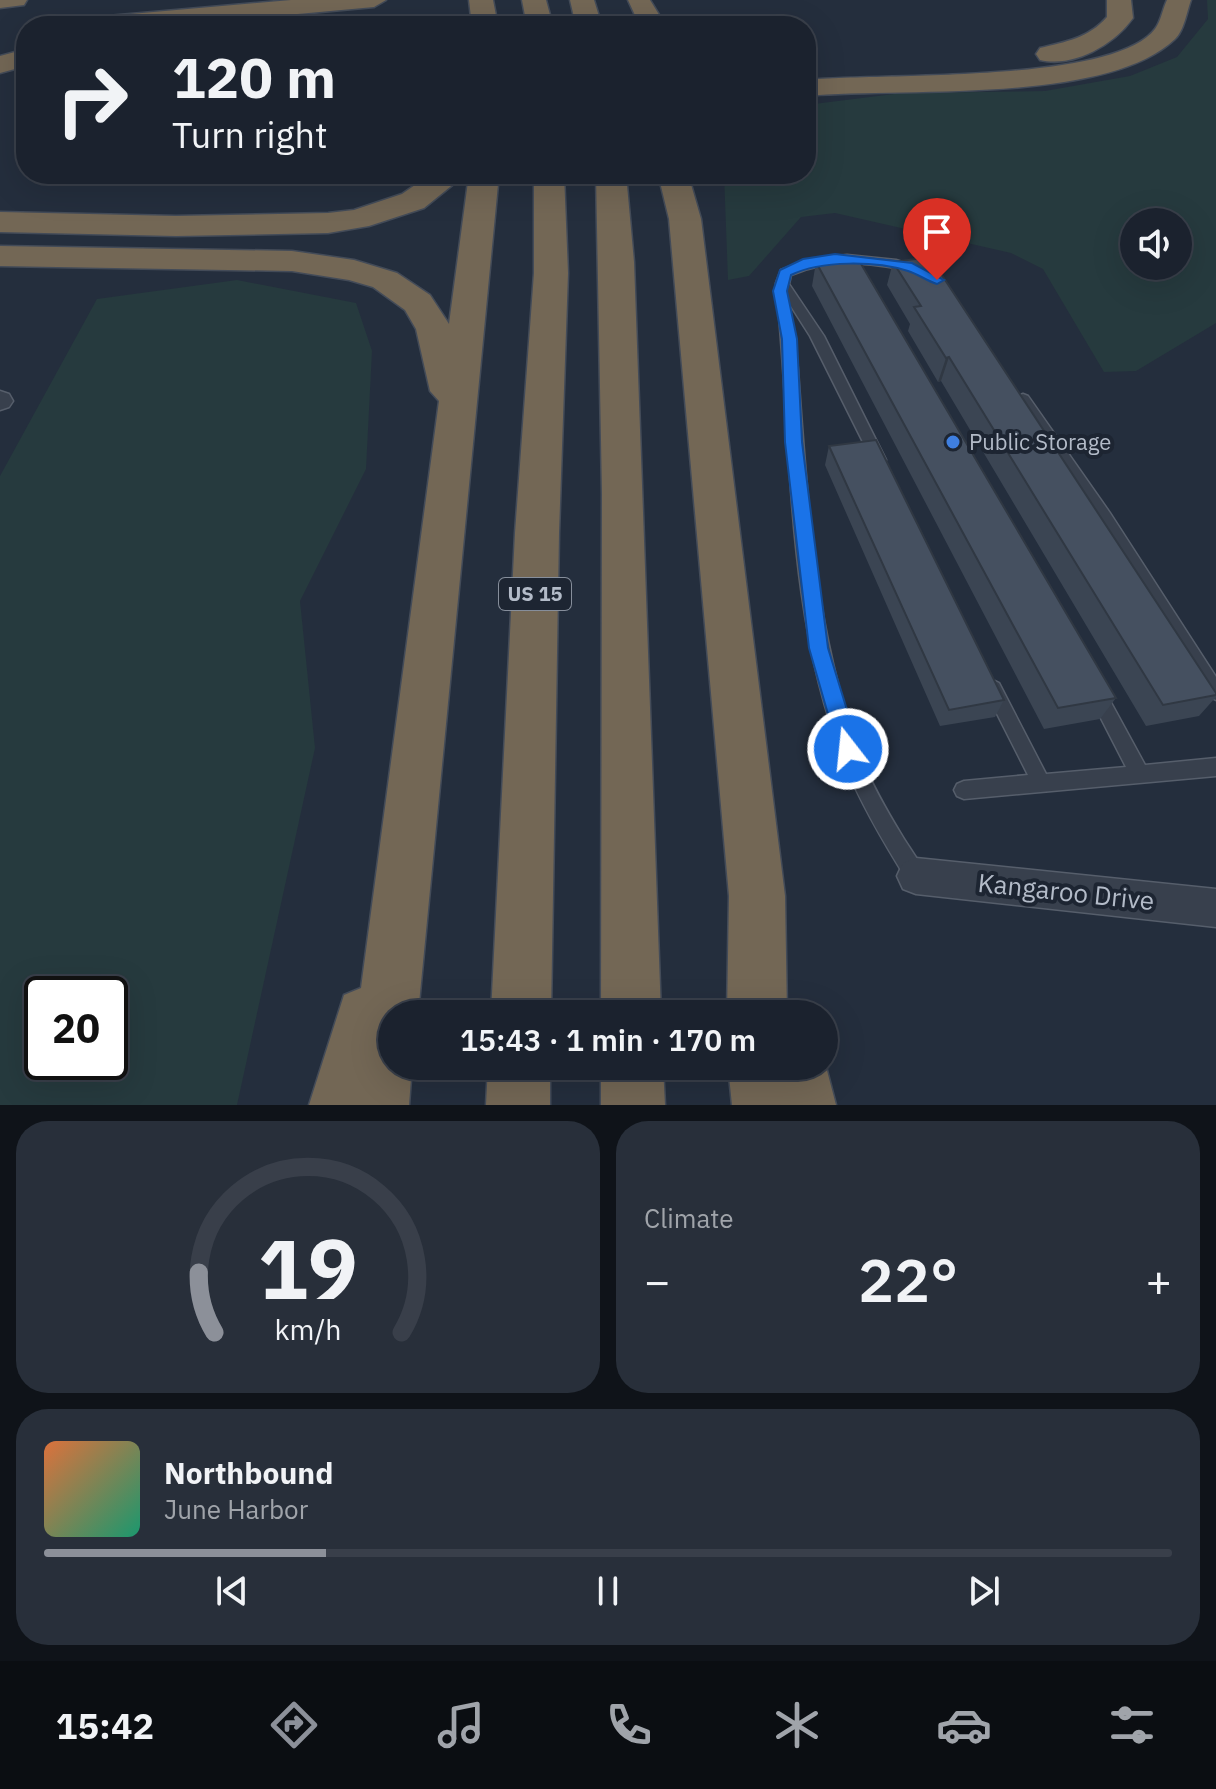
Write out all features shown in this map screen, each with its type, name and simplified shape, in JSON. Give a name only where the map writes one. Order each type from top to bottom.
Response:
[{"type":"highway","points":[[0,1],[15,0]]},
{"type":"highway","points":[[215,16],[374,0]]},
{"type":"highway","points":[[816,70],[985,63],[1058,53],[1106,34],[1120,18],[1119,0]]},
{"type":"highway","points":[[816,88],[1015,78],[1103,67],[1141,55],[1167,36],[1177,19],[1179,0]]},
{"type":"highway","points":[[0,222],[176,226],[328,223],[358,219],[413,201],[437,184]]},
{"type":"highway","points":[[377,1105],[401,875],[483,184]]},
{"type":"highway","name":"US 15","points":[[521,1000],[537,533],[551,273],[549,184]]},
{"type":"highway","points":[[612,184],[624,508],[631,1000]]},
{"type":"highway","points":[[676,184],[685,219],[757,896],[757,1000]]},
{"type":"highway","points":[[685,219],[690,184]]},
{"type":"highway","points":[[0,256],[292,261],[330,265],[385,280],[418,303],[434,329],[456,414]]},
{"type":"highway","points":[[341,1105],[401,875]]},
{"type":"highway","points":[[757,896],[782,1000]]},
{"type":"highway","points":[[518,1105],[519,1080]]},
{"type":"highway","points":[[632,1080],[633,1105]]},
{"type":"highway","points":[[761,1080],[764,1105]]},
{"type":"highway","points":[[799,1080],[804,1105]]},
{"type":"street","name":"Kangaroo Drive","points":[[916,876],[1216,908]]},
{"type":"lane","points":[[835,259],[858,273]]},
{"type":"lane","points":[[916,876],[883,825],[848,749],[819,648],[794,442],[789,339],[780,291],[785,273],[808,262],[835,259],[886,261],[924,273]]},
{"type":"lane","points":[[782,283],[817,336],[883,469]]},
{"type":"lane","points":[[1009,380],[1105,517],[1216,692]]},
{"type":"lane","points":[[984,669],[1041,783]]},
{"type":"lane","points":[[1086,673],[1140,775]]},
{"type":"lane","points":[[964,790],[1216,767]]},
{"type":"green space","points":[[1207,0],[1216,0],[1216,323],[1136,371],[1104,372],[1043,269],[1011,253],[835,213],[801,217],[749,276],[728,280],[724,184],[816,184],[816,104],[902,93],[1045,91],[1130,76],[1177,57],[1208,19]]},
{"type":"green space","points":[[237,280],[356,303],[372,351],[366,469],[300,601],[315,748],[237,1105],[0,1105],[0,476],[97,299]]},
{"type":"building","points":[[857,257],[1116,698],[1058,708],[816,262]]},
{"type":"building","points":[[930,257],[1216,695],[1163,705],[949,357],[946,358],[914,307],[921,306],[893,262]]},
{"type":"building","points":[[876,440],[1004,700],[949,710],[829,446]]},
{"type":"place","name":"Public Storage","points":[[953,442]]},
{"type":"route","points":[[848,749],[819,648],[794,442],[789,339],[780,291],[785,273],[808,262],[835,259],[886,261],[912,267],[937,280]]}]
